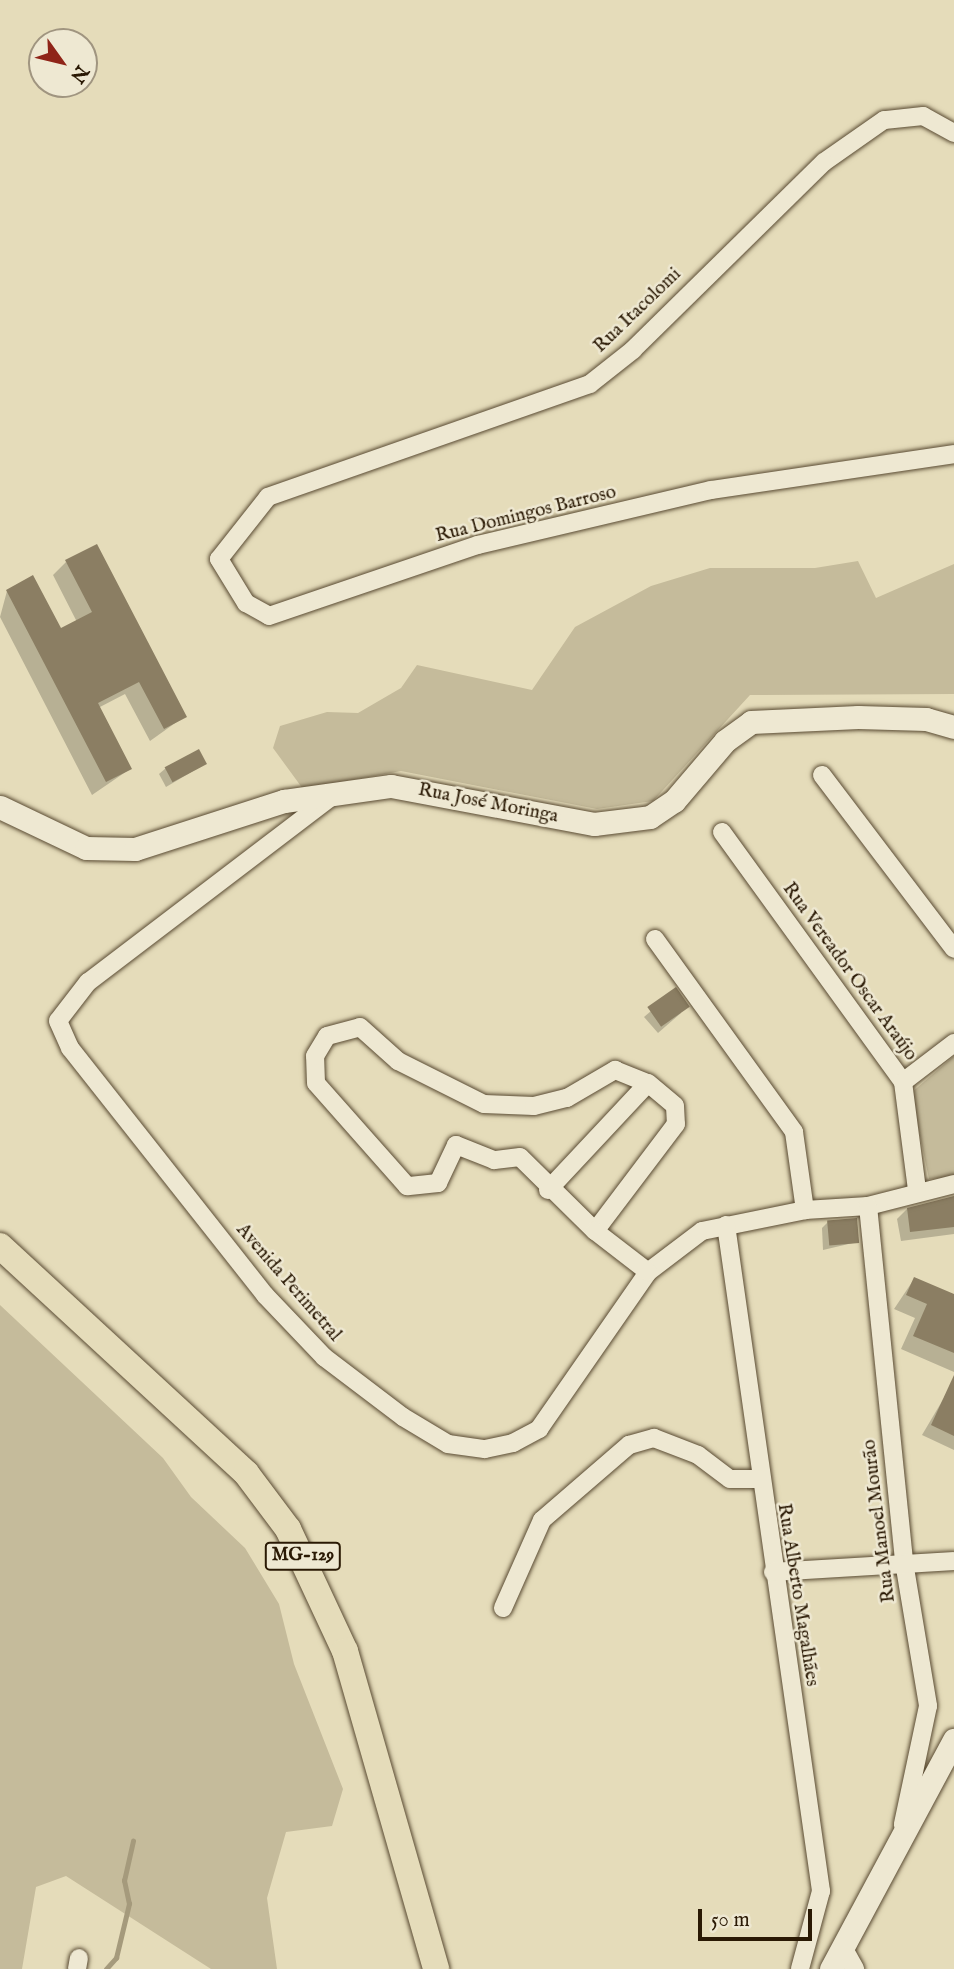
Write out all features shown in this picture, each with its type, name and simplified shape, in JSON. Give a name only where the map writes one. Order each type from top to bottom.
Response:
[{"type":"main road","name":"MG-129","points":[[0,1246],[236,1464],[288,1529],[345,1651],[436,1969]]},
{"type":"street","name":"Rua Itacolomi","points":[[268,497],[590,384],[844,148],[884,120],[923,116],[954,133]]},
{"type":"street","name":"Rua Domingos Barroso","points":[[268,497],[219,559],[246,603],[269,615],[478,545],[711,490],[954,454]]},
{"type":"street","name":"Rua José Moringa","points":[[0,807],[86,848],[135,849],[284,801],[339,791],[391,786],[594,824],[650,817],[674,801],[725,741],[751,722],[858,717],[926,719],[954,727]]},
{"type":"street","points":[[822,775],[954,949]]},
{"type":"street","name":"Avenida Perimetral","points":[[339,791],[72,996],[58,1021],[61,1033],[307,1339],[403,1417],[448,1444],[485,1449],[539,1429],[648,1272],[702,1231],[805,1210],[869,1206],[917,1190],[954,1184]]},
{"type":"street","name":"Rua Vereador Oscar Araújo","points":[[722,832],[903,1082],[917,1190]]},
{"type":"street","points":[[655,939],[794,1132],[805,1210]]},
{"type":"street","points":[[595,1231],[676,1124],[675,1106],[648,1083],[615,1070],[567,1098],[534,1106],[484,1104],[398,1061],[360,1027],[327,1036],[315,1056],[316,1083],[407,1186],[438,1183],[456,1145],[494,1160],[520,1157],[548,1190],[595,1231],[648,1272]]},
{"type":"street","points":[[903,1082],[954,1044]]},
{"type":"street","points":[[548,1190],[648,1083]]},
{"type":"street","name":"Rua Manoel Mourão","points":[[869,1206],[904,1562],[928,1706],[902,1828]]},
{"type":"street","name":"Rua Alberto Magalhães","points":[[726,1224],[758,1479],[821,1891],[800,1969]]},
{"type":"street","points":[[503,1608],[542,1520],[629,1445],[654,1438],[698,1455],[730,1479],[758,1479]]},
{"type":"street","points":[[773,1572],[954,1561]]},
{"type":"street","points":[[831,1969],[902,1828],[954,1740]]},
{"type":"street","points":[[843,1947],[855,1969]]},
{"type":"shaded area","points":[[858,561],[876,598],[954,564],[954,694],[750,695],[653,801],[597,809],[401,771],[303,789],[273,748],[280,726],[327,712],[358,713],[401,688],[417,665],[532,690],[575,627],[651,586],[710,568],[815,568]]},
{"type":"shaded area","points":[[954,1056],[954,1177],[929,1179],[911,1093]]},
{"type":"shaded area","points":[[0,1305],[163,1458],[191,1497],[245,1548],[279,1604],[294,1664],[343,1789],[332,1826],[286,1832],[267,1898],[277,1969],[211,1969],[66,1876],[36,1887],[22,1969],[0,1969]]},
{"type":"building","points":[[97,544],[187,717],[164,729],[139,682],[98,703],[132,769],[106,782],[6,590],[33,575],[61,628],[92,612],[65,560]]},
{"type":"building","points":[[199,749],[207,764],[173,782],[165,767]]},
{"type":"building","points":[[676,987],[690,1007],[661,1027],[647,1007]]},
{"type":"building","points":[[954,1196],[954,1227],[910,1232],[907,1208]]},
{"type":"building","points":[[857,1218],[859,1243],[829,1246],[827,1221]]},
{"type":"building","points":[[914,1277],[954,1294],[954,1353],[913,1336],[927,1304],[906,1295]]},
{"type":"building","points":[[954,1375],[954,1436],[931,1425]]},
{"type":"waterway","points":[[106,1969],[116,1958],[129,1904],[124,1881],[133,1841]]}]
